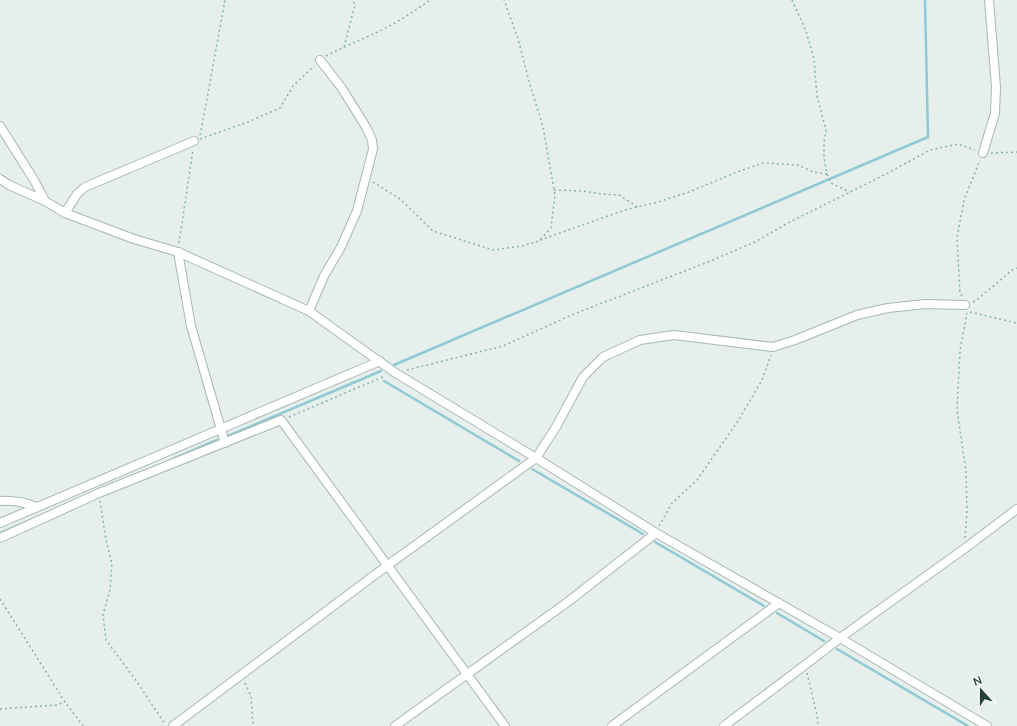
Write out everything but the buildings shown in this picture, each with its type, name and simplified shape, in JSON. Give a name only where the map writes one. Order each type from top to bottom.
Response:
[{"type":"street","points":[[983,153],[995,113],[996,87],[989,0]]},
{"type":"street","points":[[309,311],[324,276],[341,247],[357,211],[373,149],[372,140],[366,127],[341,87],[320,60]]},
{"type":"street","points":[[0,126],[34,180],[45,201]]},
{"type":"street","points":[[65,213],[77,194],[85,187],[194,141]]},
{"type":"street","points":[[0,179],[9,185],[45,201],[65,213],[134,239],[178,252],[309,311],[394,372],[656,533],[840,638],[987,726]]},
{"type":"street","points":[[178,252],[191,326],[225,443]]},
{"type":"street","points":[[173,726],[388,565],[536,458],[556,427],[583,377],[603,357],[640,340],[674,335],[773,347],[796,340],[858,315],[888,308],[925,304],[965,305]]},
{"type":"street","points":[[0,523],[380,361]]},
{"type":"street","points":[[0,538],[99,493],[281,420],[505,726]]},
{"type":"street","points":[[0,501],[21,501],[37,507]]},
{"type":"street","points":[[724,726],[840,638],[964,550],[1017,509]]},
{"type":"street","points":[[395,726],[570,602],[656,533]]},
{"type":"street","points":[[612,726],[779,603]]},
{"type":"path","points":[[225,0],[199,139],[248,122],[280,108],[293,86],[320,60],[344,46],[372,35],[430,0]]},
{"type":"path","points":[[344,46],[354,6],[353,0]]},
{"type":"path","points":[[504,0],[518,39],[543,127],[555,195],[551,228],[539,240]]},
{"type":"path","points":[[792,0],[806,31],[814,59],[817,96],[826,130],[824,150],[827,174],[831,183],[850,192]]},
{"type":"path","points":[[178,252],[194,141]]},
{"type":"path","points":[[394,372],[413,369],[503,346],[574,314],[708,262],[755,242],[786,224],[888,173],[930,150],[958,144],[983,153],[1017,152]]},
{"type":"path","points":[[983,153],[964,200],[957,238],[960,293],[965,305],[978,299],[1012,270],[1017,268]]},
{"type":"path","points":[[366,177],[400,199],[433,231],[494,250],[522,246],[591,222],[689,192],[737,172],[763,164],[798,165],[813,172],[827,174]]},
{"type":"path","points":[[554,190],[620,195],[638,207]]},
{"type":"path","points":[[964,550],[968,509],[966,471],[957,410],[960,350],[968,312],[1017,323]]},
{"type":"path","points":[[656,533],[672,503],[697,480],[738,421],[762,380],[773,347]]},
{"type":"path","points":[[281,420],[383,376]]},
{"type":"path","points":[[99,493],[106,540],[112,564],[110,590],[103,614],[106,640],[135,679],[166,726]]},
{"type":"path","points":[[0,599],[65,702],[83,726]]},
{"type":"path","points":[[805,665],[817,715],[818,726]]},
{"type":"path","points":[[245,672],[245,683],[251,696],[253,726]]},
{"type":"path","points":[[0,709],[56,706],[65,702]]},
{"type":"waterway","points":[[394,365],[928,137],[925,0]]},
{"type":"waterway","points":[[228,436],[381,371]]},
{"type":"waterway","points":[[384,381],[519,461]]},
{"type":"waterway","points":[[173,459],[217,440]]},
{"type":"waterway","points":[[532,469],[643,534]]},
{"type":"waterway","points":[[0,533],[33,519]]},
{"type":"waterway","points":[[655,542],[764,606]]},
{"type":"waterway","points":[[777,613],[824,641]]},
{"type":"waterway","points":[[837,649],[968,726]]}]
